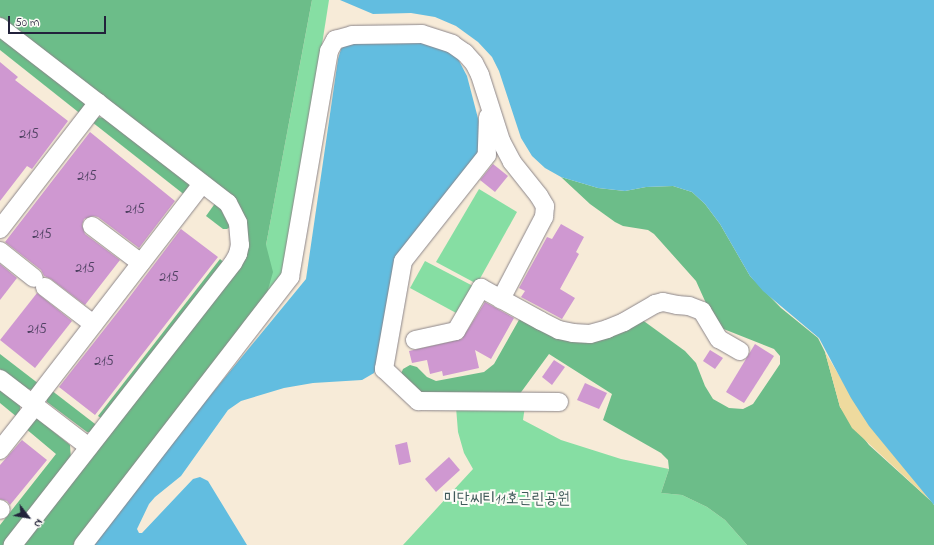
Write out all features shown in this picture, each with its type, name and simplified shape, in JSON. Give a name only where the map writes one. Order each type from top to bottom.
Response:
[{"type":"lane","points":[[0,27],[228,203],[234,213],[240,232],[238,254],[233,263],[13,545]]},
{"type":"lane","points":[[83,545],[290,277],[328,51],[335,40],[352,34],[422,34],[447,42],[464,53],[474,63],[480,75],[489,108],[501,141],[512,162],[539,196],[544,206],[544,216],[501,299]]},
{"type":"lane","points":[[0,229],[98,102]]},
{"type":"lane","points":[[489,108],[487,155],[404,261],[384,369],[418,401],[559,402]]},
{"type":"lane","points":[[0,450],[93,324],[202,184]]},
{"type":"lane","points":[[92,226],[141,263]]},
{"type":"lane","points":[[0,251],[93,324]]},
{"type":"lane","points":[[414,340],[456,331],[481,288],[541,322],[573,334],[590,334],[607,329],[624,322],[655,304],[663,302],[690,306],[702,311],[719,339],[740,352]]},
{"type":"lane","points":[[0,379],[89,447]]},
{"type":"green space","points":[[0,0],[312,0],[266,245],[273,272],[267,293],[73,545],[22,545],[247,229],[167,146],[0,17]]},
{"type":"green space","points":[[312,0],[329,0],[289,254],[286,268],[267,293],[266,245]]},
{"type":"green space","points":[[0,34],[85,102],[85,109],[82,115],[0,50]]},
{"type":"green space","points":[[97,117],[104,118],[183,178],[189,184],[189,190],[186,196],[92,122]]},
{"type":"green space","points":[[561,177],[598,188],[625,191],[646,187],[673,186],[692,192],[705,204],[720,224],[750,276],[781,308],[818,338],[825,352],[840,407],[869,445],[932,502],[934,505],[934,545],[747,545],[725,520],[707,507],[682,495],[661,493],[669,469],[668,460],[661,453],[603,420],[612,394],[549,354],[519,395],[420,396],[400,376],[403,369],[410,365],[417,367],[427,377],[436,381],[484,372],[494,364],[520,318],[561,337],[641,319],[685,351],[696,363],[705,386],[713,399],[729,408],[743,409],[753,404],[780,364],[780,356],[774,349],[721,328],[714,321],[696,281],[654,234],[648,230],[623,226],[615,222],[590,204]]},
{"type":"green space","points":[[479,189],[517,212],[477,284],[436,262]]},
{"type":"green space","points":[[216,202],[220,204],[230,227],[227,229],[223,229],[206,216]]},
{"type":"green space","points":[[220,259],[227,265],[105,421],[98,416]]},
{"type":"green space","points":[[425,261],[473,286],[458,314],[410,288]]},
{"type":"green space","points":[[0,354],[39,384],[34,390],[27,389],[0,369]]},
{"type":"green space","points":[[0,389],[20,404],[20,412],[17,417],[0,403]]},
{"type":"green space","points":[[51,390],[99,427],[94,432],[87,432],[47,402],[47,397]]},
{"type":"green space","name":"미단씨티11호근린공원","points":[[525,406],[523,420],[561,440],[621,459],[669,469],[661,493],[682,495],[707,507],[725,520],[747,545],[403,545],[473,469],[464,453],[458,432],[456,407]]},
{"type":"green space","points":[[38,419],[70,445],[71,460],[8,545],[0,545],[0,525],[56,454],[25,428],[32,420]]},
{"type":"sand","points":[[825,352],[869,425],[932,502],[852,428],[840,407]]},
{"type":"water","points":[[340,0],[934,0],[934,505],[869,426],[851,398],[819,338],[763,291],[750,276],[720,224],[705,204],[692,192],[673,186],[646,187],[625,191],[598,188],[561,177],[545,168],[532,156],[521,138],[499,71],[492,57],[478,42],[456,26],[435,17],[411,13],[373,14]]},
{"type":"water","points":[[348,42],[434,43],[457,57],[467,76],[480,126],[477,158],[397,261],[378,365],[374,373],[362,380],[313,383],[284,388],[241,401],[228,410],[181,476],[155,497],[149,504],[137,529],[139,533],[142,533],[193,479],[200,477],[208,481],[247,545],[91,545],[154,464],[306,279],[338,59],[341,49]]},
{"type":"building","points":[[0,62],[18,77],[15,80],[68,121],[32,169],[27,166],[0,201]]},
{"type":"building","points":[[90,132],[175,201],[139,248],[98,217],[93,216],[84,219],[82,225],[85,234],[120,260],[85,305],[51,279],[44,276],[41,270],[5,242]]},
{"type":"building","points":[[493,164],[508,176],[495,192],[480,180]]},
{"type":"building","points":[[561,224],[584,237],[576,252],[579,254],[560,289],[575,298],[562,319],[521,297],[525,291],[519,288],[547,237],[552,239]]},
{"type":"building","points":[[181,229],[218,257],[95,415],[59,387]]},
{"type":"building","points":[[0,264],[17,278],[0,300]]},
{"type":"building","points":[[37,293],[72,321],[35,368],[0,340]]},
{"type":"building","points":[[485,302],[514,318],[491,359],[475,350],[479,368],[443,376],[442,371],[430,374],[427,360],[412,363],[409,351],[462,339]]},
{"type":"building","points":[[755,344],[774,356],[744,403],[726,392]]},
{"type":"building","points":[[710,350],[723,358],[715,369],[703,361]]},
{"type":"building","points":[[554,360],[565,367],[552,385],[542,377]]},
{"type":"building","points":[[585,383],[607,393],[599,409],[577,400]]},
{"type":"building","points":[[22,440],[47,460],[10,505],[7,501],[0,499],[0,465]]},
{"type":"building","points":[[407,442],[411,462],[399,465],[395,445]]},
{"type":"building","points":[[449,457],[460,470],[436,492],[425,479]]}]
